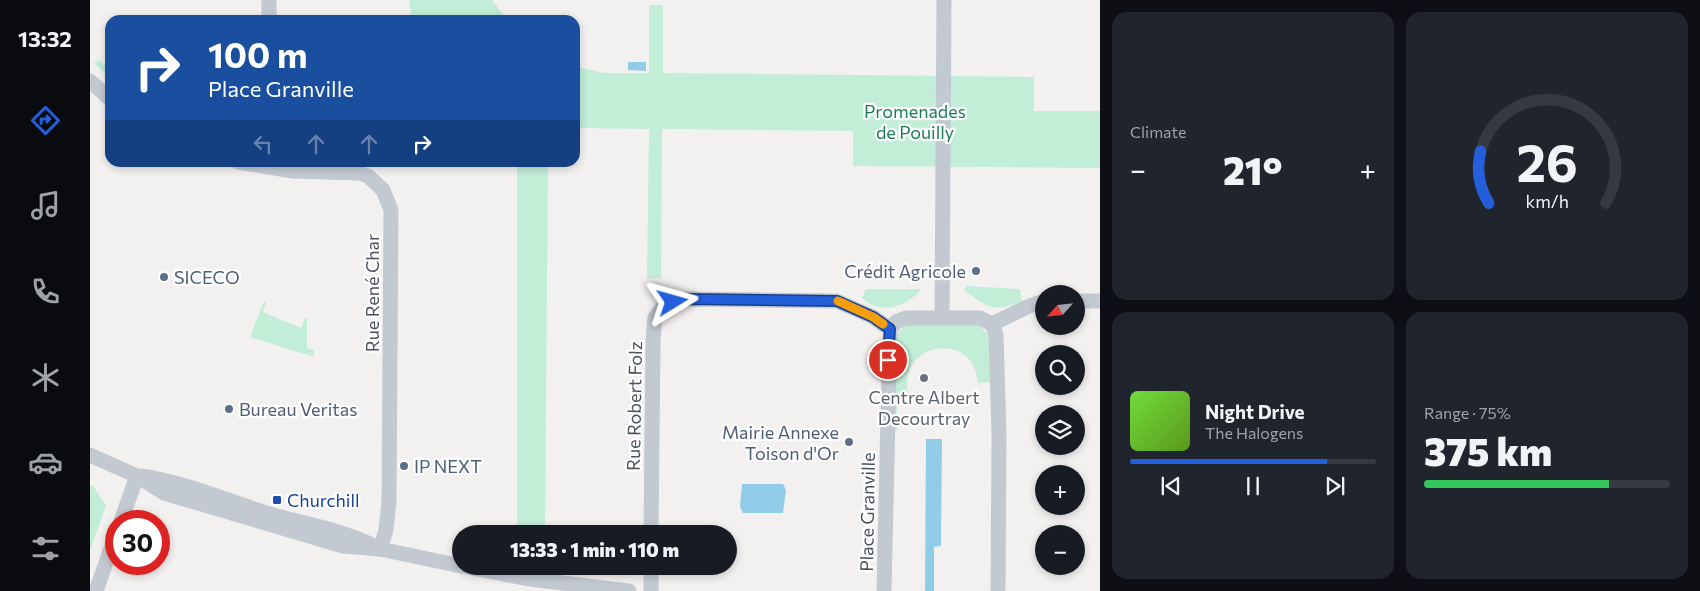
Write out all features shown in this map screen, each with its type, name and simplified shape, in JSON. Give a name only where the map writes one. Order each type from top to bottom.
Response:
[{"type":"street","points":[[268,0],[268,15]]},
{"type":"street","points":[[942,318],[944,0]]},
{"type":"street","points":[[90,81],[105,94]]},
{"type":"street","name":"Rue René Char","points":[[276,167],[293,171],[359,173],[377,182],[388,199],[391,210],[389,501],[386,530],[380,549]]},
{"type":"street","name":"Rue Robert Folz","points":[[652,525],[652,341],[655,317],[662,309],[686,299],[837,301],[873,317],[890,329]]},
{"type":"street","points":[[1085,301],[1100,301]]},
{"type":"street","points":[[992,324],[1027,306],[1035,304]]},
{"type":"street","points":[[890,329],[896,322],[906,318],[980,318],[992,324],[996,336],[999,435],[998,591]]},
{"type":"street","name":"Place Granville","points":[[884,591],[890,329]]},
{"type":"street","points":[[90,455],[138,476],[166,479],[272,514],[345,532],[380,549],[452,564]]},
{"type":"street","points":[[125,510],[138,476]]},
{"type":"street","points":[[96,591],[105,565]]},
{"type":"street","points":[[501,575],[549,586],[629,591]]},
{"type":"street","points":[[651,575],[651,591]]},
{"type":"green space","points":[[409,0],[492,0],[503,15],[411,15]]},
{"type":"green space","name":"Promenades de Pouilly","points":[[649,5],[663,5],[663,73],[1034,77],[1034,111],[1100,111],[1100,168],[853,166],[853,131],[662,129],[661,278],[647,278],[649,129],[580,128],[580,67],[604,73],[649,73]]},
{"type":"green space","points":[[99,60],[105,66],[105,73],[94,63]]},
{"type":"green space","points":[[517,167],[548,167],[545,525],[517,525]]},
{"type":"green space","points":[[967,286],[1020,289],[1022,301],[1004,307],[992,307],[965,291],[964,289]]},
{"type":"green space","points":[[866,289],[921,290],[900,305],[885,308],[869,303],[862,298]]},
{"type":"green space","points":[[264,301],[266,303],[263,312],[301,328],[305,318],[307,318],[307,348],[314,350],[314,357],[250,337]]},
{"type":"green space","points":[[911,324],[977,325],[988,335],[990,342],[992,350],[992,382],[978,383],[974,366],[964,355],[951,349],[936,349],[923,354],[913,364],[907,379],[909,398],[897,398],[897,431],[891,430],[895,336],[904,327]]},
{"type":"green space","points":[[90,485],[94,487],[106,506],[90,550]]},
{"type":"water","points":[[628,62],[646,62],[646,71],[628,70]]},
{"type":"water","points":[[926,439],[942,439],[941,546],[934,547],[934,591],[925,591]]},
{"type":"water","points":[[742,484],[783,484],[786,490],[783,513],[743,513],[740,507]]},
{"type":"slow traffic","points":[[838,301],[858,309],[883,324]]},
{"type":"place","name":"Crédit Agricole","points":[[976,271]]},
{"type":"place","name":"SICECO","points":[[164,277]]},
{"type":"place","name":"Centre Albert Decourtray","points":[[924,378]]},
{"type":"place","name":"Bureau Veritas","points":[[229,409]]},
{"type":"place","name":"Mairie Annexe Toison d'Or","points":[[849,442]]},
{"type":"place","name":"IP NEXT","points":[[404,466]]},
{"type":"place","name":"Churchill","points":[[277,500]]},
{"type":"route","points":[[673,302],[686,299],[837,301],[858,309],[890,329],[888,360]]}]
